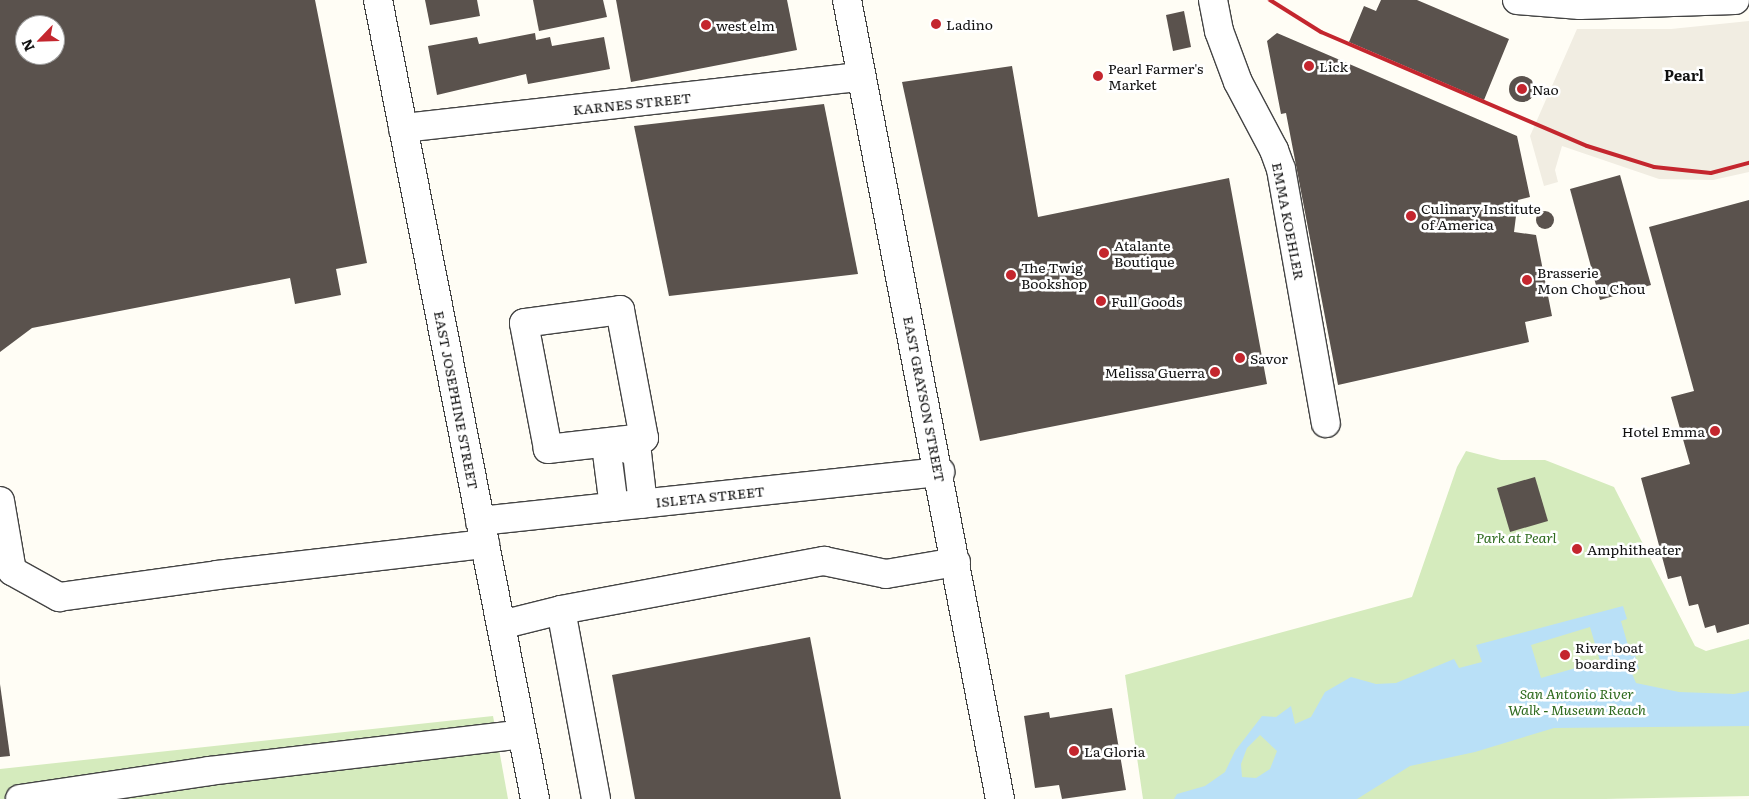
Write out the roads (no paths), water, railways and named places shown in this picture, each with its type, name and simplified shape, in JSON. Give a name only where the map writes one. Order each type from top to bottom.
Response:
[{"type":"street","name":"EAST JOSEPHINE STREET","points":[[378,0],[535,799]]},
{"type":"street","name":"EAST GRAYSON STREET","points":[[847,0],[940,472],[1000,799]]},
{"type":"street","name":"EMMA KOEHLER","points":[[1213,0],[1220,31],[1238,82],[1274,150],[1281,169],[1326,423]]},
{"type":"street","points":[[1516,0],[1580,5],[1735,0]]},
{"type":"street","name":"KARNES STREET","points":[[404,128],[861,77]]},
{"type":"street","points":[[614,507],[607,453],[620,443],[644,438],[620,310],[524,323],[548,449],[620,443],[637,453],[643,504]]},
{"type":"street","name":"ISLETA STREET","points":[[0,501],[12,571],[59,598],[483,533],[614,507],[940,472]]},
{"type":"street","points":[[501,625],[561,610],[824,561],[886,574],[956,562]]},
{"type":"street","points":[[561,610],[596,799]]},
{"type":"street","points":[[20,799],[199,773],[522,734]]},
{"type":"water","points":[[1623,606],[1627,619],[1621,621],[1631,656],[1635,655],[1639,669],[1631,671],[1636,683],[1679,692],[1734,694],[1749,691],[1749,726],[1554,728],[1475,752],[1410,766],[1357,799],[1174,799],[1177,794],[1205,786],[1225,772],[1235,751],[1262,716],[1276,717],[1291,706],[1295,724],[1311,717],[1325,692],[1351,677],[1376,684],[1396,683],[1454,659],[1459,668],[1482,662],[1476,645]],"holes":[[[1590,627],[1600,661],[1541,678],[1531,645]],[[1260,735],[1277,751],[1270,769],[1256,778],[1242,777],[1241,764],[1247,748]]]},
{"type":"railway","points":[[1270,0],[1321,32],[1587,146],[1654,167],[1711,173],[1749,163]]},
{"type":"place","name":"Ladino","points":[[936,24]]},
{"type":"place","name":"west elm","points":[[706,25]]},
{"type":"place","name":"Lick","points":[[1309,66]]},
{"type":"place","name":"Pearl Farmer's Market","points":[[1098,76]]},
{"type":"place","name":"Nao","points":[[1522,89]]},
{"type":"place","name":"Culinary Institute of America","points":[[1411,216]]},
{"type":"place","name":"Atalante Boutique","points":[[1104,253]]},
{"type":"place","name":"The Twig Bookshop","points":[[1011,275]]},
{"type":"place","name":"Brasserie Mon Chou Chou","points":[[1527,280]]},
{"type":"place","name":"Full Goods","points":[[1101,301]]},
{"type":"place","name":"Savor","points":[[1240,358]]},
{"type":"place","name":"Melissa Guerra","points":[[1215,372]]},
{"type":"place","name":"Hotel Emma","points":[[1715,431]]},
{"type":"place","name":"Amphitheater","points":[[1577,549]]},
{"type":"place","name":"River boat boarding","points":[[1565,655]]},
{"type":"place","name":"La Gloria","points":[[1074,751]]},
{"type":"district","name":"Pearl","points":[[1684,75]]},
{"type":"park label","name":"Park at Pearl","points":[[1516,537]]},
{"type":"park label","name":"San Antonio River Walk - Museum Reach","points":[[1577,702]]}]
